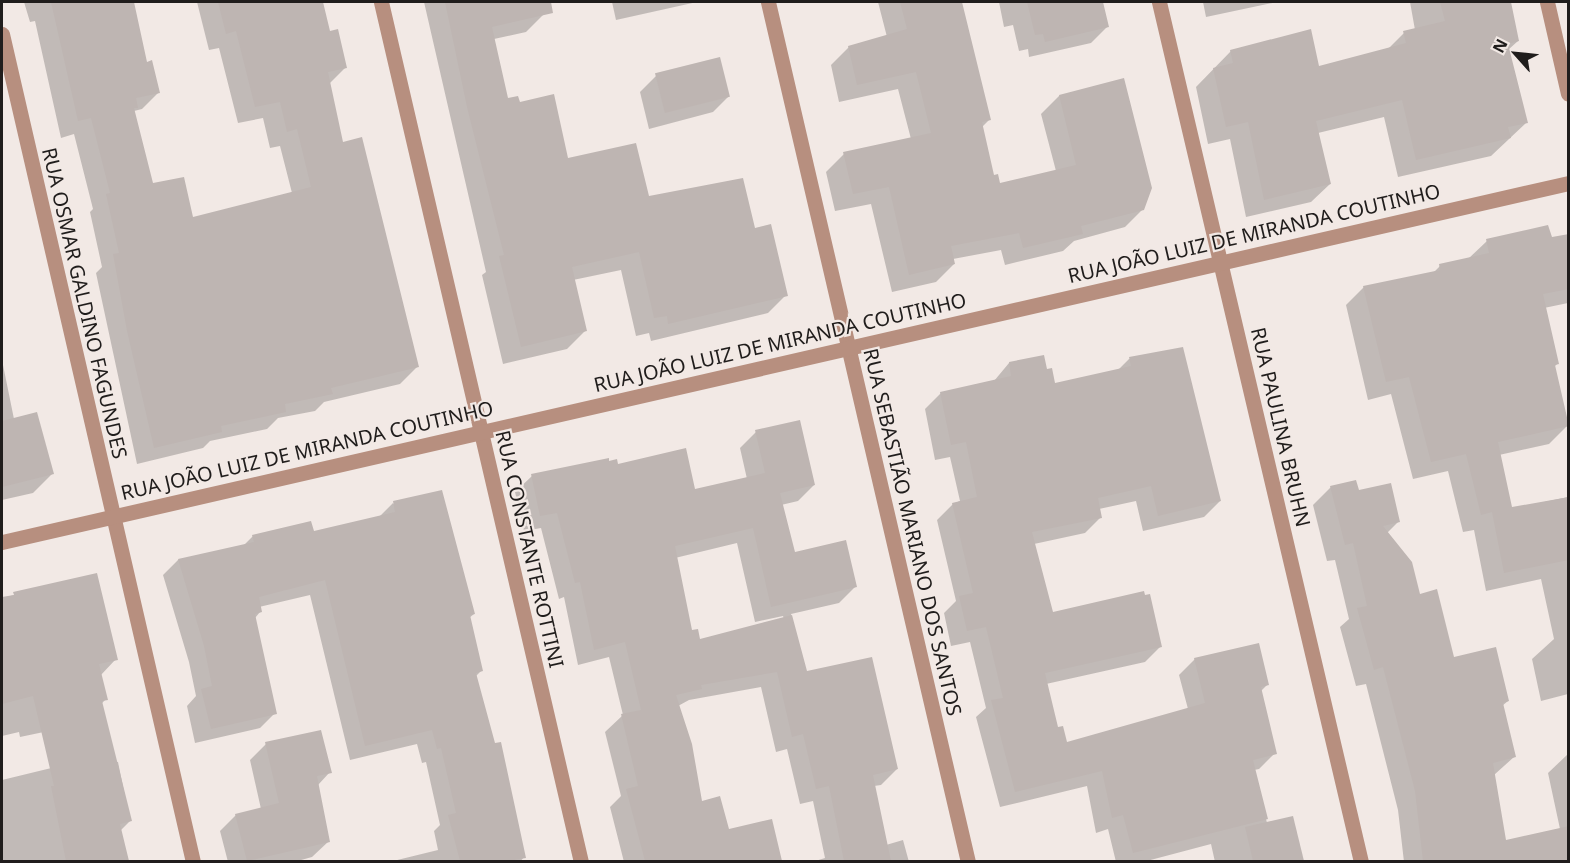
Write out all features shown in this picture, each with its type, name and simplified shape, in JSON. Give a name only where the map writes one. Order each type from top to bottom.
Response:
[{"type":"street","name":"RUA CONSTANTE ROTTINI","points":[[381,2],[581,861]]},
{"type":"street","name":"RUA SEBASTIÃO MARIANO DOS SANTOS","points":[[768,2],[968,861]]},
{"type":"street","name":"RUA PAULINA BRUHN","points":[[1159,2],[1361,861]]},
{"type":"street","points":[[1546,2],[1569,94]]},
{"type":"street","name":"RUA OSMAR GALDINO FAGUNDES","points":[[2,34],[193,861]]},
{"type":"street","name":"RUA JOÃO LUIZ DE MIRANDA COUTINHO","points":[[2,542],[1569,183]]},
{"type":"building","points":[[51,2],[134,2],[147,62],[152,60],[160,93],[136,98],[138,108],[134,108],[153,183],[184,177],[193,217],[311,187],[297,129],[287,132],[280,102],[255,107],[236,31],[226,34],[218,2],[323,2],[330,31],[338,29],[347,68],[328,72],[343,142],[362,137],[419,367],[331,388],[333,394],[285,404],[286,412],[221,426],[222,432],[154,448],[127,331],[113,254],[119,253],[106,194],[110,193],[91,118],[78,121]]},
{"type":"building","points":[[445,2],[551,2],[553,13],[492,27],[508,98],[518,96],[520,102],[554,94],[568,158],[636,143],[649,196],[743,178],[755,228],[771,224],[788,296],[668,324],[667,316],[654,318],[639,252],[572,267],[587,331],[521,347],[499,256],[504,255],[467,107]]},
{"type":"building","points":[[900,2],[962,2],[991,120],[982,122],[994,175],[998,174],[1000,183],[1076,165],[1059,95],[1124,78],[1152,188],[1144,210],[1081,226],[1083,234],[1023,248],[1019,233],[951,246],[955,264],[909,275],[889,187],[853,194],[843,152],[931,133],[916,72],[857,85],[848,46],[907,29]]},
{"type":"building","points":[[1027,2],[1103,2],[1109,27],[1045,42],[1043,34],[1035,35]]},
{"type":"building","points":[[1440,2],[1511,2],[1519,41],[1508,44],[1528,123],[1508,127],[1511,138],[1416,160],[1402,100],[1316,121],[1331,184],[1264,200],[1248,122],[1226,127],[1213,68],[1233,63],[1230,50],[1311,29],[1319,66],[1406,43],[1403,31],[1445,21]]},
{"type":"building","points":[[720,57],[730,97],[665,113],[655,73]]},
{"type":"building","points":[[1548,225],[1552,237],[1569,234],[1569,289],[1543,294],[1559,364],[1555,365],[1569,426],[1498,442],[1512,507],[1569,497],[1569,560],[1504,573],[1492,512],[1481,515],[1466,454],[1431,462],[1409,377],[1386,382],[1363,286],[1440,270],[1439,264],[1489,253],[1486,239]]},
{"type":"building","points":[[1183,347],[1221,501],[1158,516],[1151,486],[1098,498],[1102,518],[1032,532],[1053,612],[1144,591],[1145,595],[1150,594],[1162,647],[1045,673],[1058,727],[1063,726],[1067,742],[1205,703],[1194,658],[1259,643],[1269,685],[1261,687],[1277,754],[1253,760],[1268,819],[1133,853],[1123,815],[1112,818],[1102,771],[1015,792],[991,700],[1003,698],[986,627],[967,631],[959,596],[973,593],[952,503],[977,497],[966,442],[951,445],[940,392],[1011,376],[1009,362],[1044,355],[1047,369],[1052,368],[1055,383],[1131,366],[1129,357]]},
{"type":"building","points":[[37,412],[54,474],[2,487],[2,421]]},
{"type":"building","points":[[800,420],[815,485],[780,493],[795,552],[846,540],[857,587],[771,607],[753,528],[675,546],[692,630],[698,629],[700,639],[792,615],[807,671],[872,657],[898,769],[873,775],[891,861],[844,861],[829,786],[816,789],[803,734],[792,737],[777,672],[701,685],[702,689],[676,695],[692,744],[702,801],[720,796],[729,829],[772,819],[782,861],[645,861],[626,789],[638,786],[621,714],[641,710],[625,642],[594,650],[580,582],[575,583],[557,513],[540,516],[531,474],[609,458],[609,461],[617,459],[618,464],[686,448],[695,489],[765,473],[755,430]]},
{"type":"building","points":[[1356,480],[1359,490],[1391,483],[1400,522],[1383,526],[1412,562],[1420,594],[1437,589],[1454,657],[1496,647],[1509,701],[1503,703],[1516,757],[1493,763],[1506,840],[1569,826],[1569,861],[1423,861],[1415,791],[1383,667],[1374,670],[1357,608],[1367,606],[1353,543],[1345,545],[1330,486]]},
{"type":"building","points":[[442,490],[475,614],[470,615],[483,671],[476,673],[495,743],[501,742],[526,858],[508,861],[460,861],[448,815],[456,813],[441,748],[437,749],[432,730],[365,746],[325,580],[259,597],[262,612],[255,614],[277,714],[211,729],[201,689],[212,686],[204,646],[178,559],[254,542],[252,535],[311,521],[314,531],[395,512],[393,501]]},
{"type":"building","points":[[97,573],[118,660],[99,664],[108,700],[102,701],[132,821],[120,824],[129,861],[66,861],[51,786],[54,786],[33,696],[2,704],[2,597],[14,595],[13,592]]},
{"type":"building","points":[[321,730],[332,773],[317,776],[330,842],[247,861],[235,814],[279,803],[265,742]]},
{"type":"building","points":[[1293,816],[1304,861],[1253,861],[1245,827]]}]
